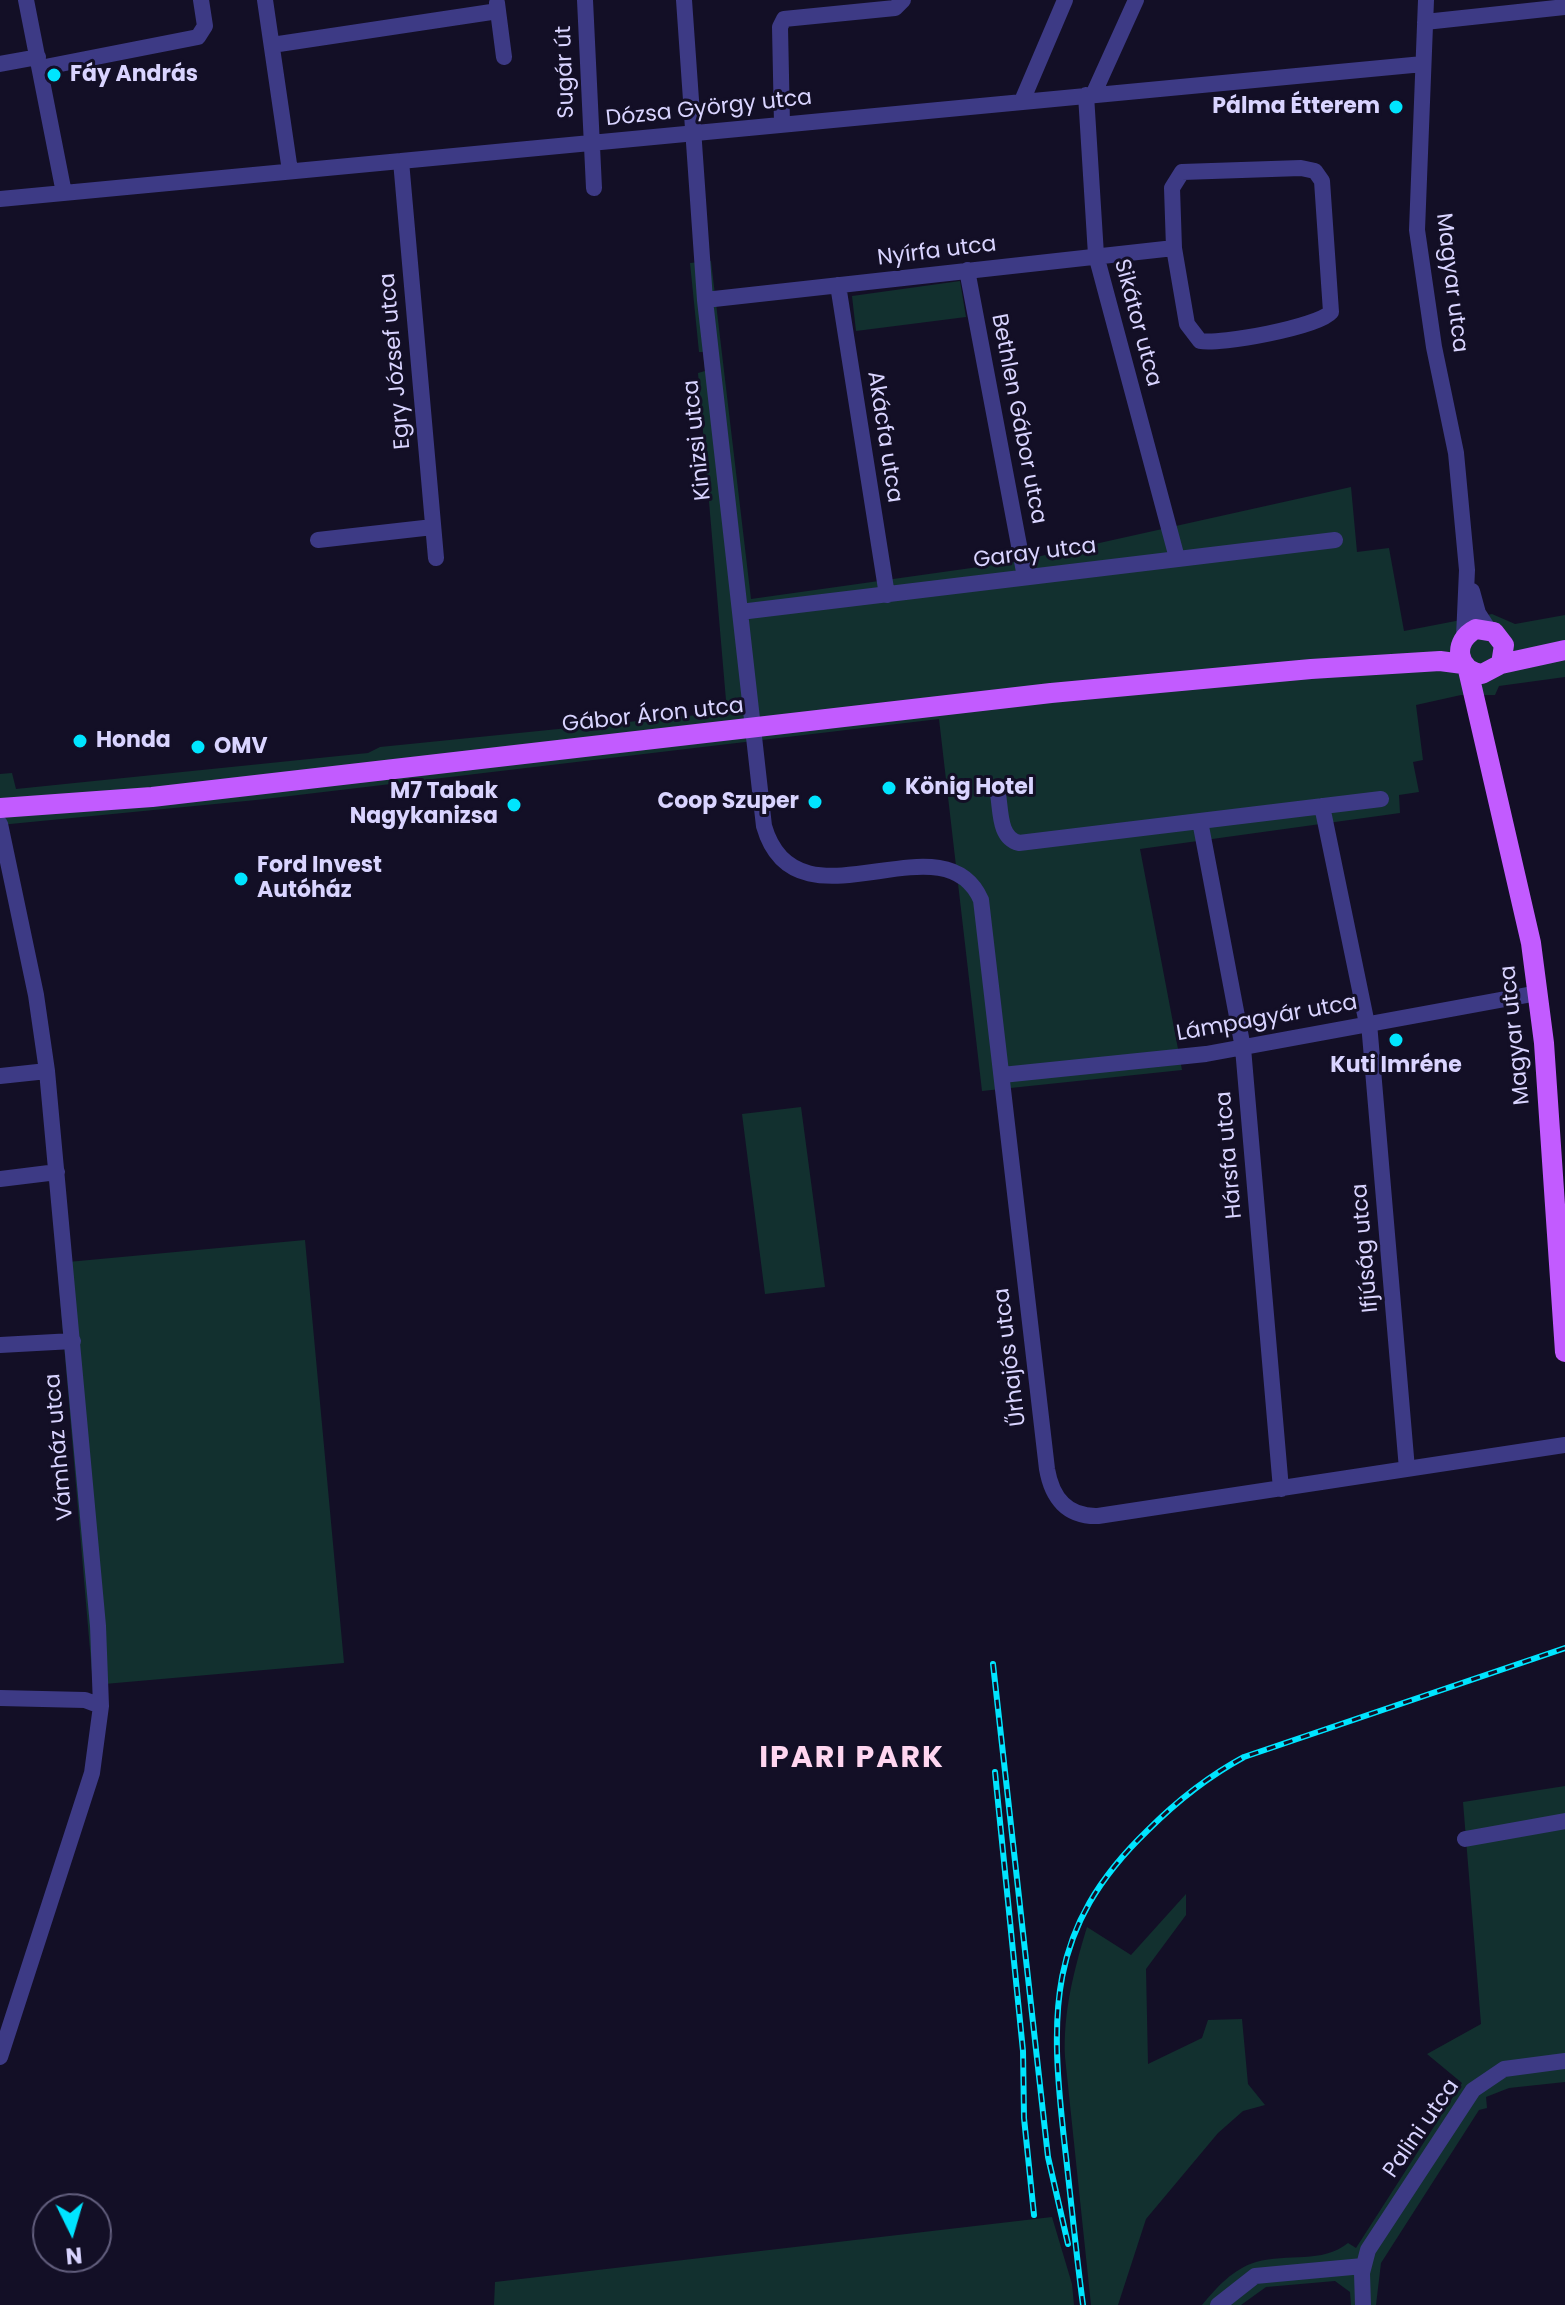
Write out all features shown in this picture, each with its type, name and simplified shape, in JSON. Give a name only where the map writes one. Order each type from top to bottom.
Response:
[{"type":"main road","points":[[1565,643],[1522,645],[1476,629],[1463,639],[1466,667],[1482,674],[1498,666],[1565,650]]},
{"type":"main road","points":[[1496,635],[1505,650],[1498,666]]},
{"type":"main road","name":"Gábor Áron utca","points":[[1311,669],[1463,639]]},
{"type":"main road","name":"Gábor Áron utca","points":[[0,806],[152,797],[1051,693],[1311,669],[1440,661],[1466,667]]},
{"type":"main road","name":"Magyar utca","points":[[1480,719],[1489,682],[1498,666]]},
{"type":"main road","name":"Magyar utca","points":[[1466,667],[1524,903],[1538,993],[1565,1352]]},
{"type":"street","points":[[26,0],[64,193]]},
{"type":"street","points":[[0,64],[39,62],[198,37],[205,26],[201,0]]},
{"type":"street","points":[[265,0],[290,171]]},
{"type":"street","name":"Sugár út","points":[[585,0],[594,188]]},
{"type":"street","name":"Kinizsi utca","points":[[684,0],[705,300],[752,730],[764,826],[774,850],[788,866]]},
{"type":"street","points":[[782,124],[780,27],[784,19],[895,8],[903,0]]},
{"type":"street","points":[[1022,101],[1065,0]]},
{"type":"street","name":"Sikátor utca","points":[[1136,0],[1090,95],[1096,255],[1177,558]]},
{"type":"street","name":"Magyar utca","points":[[1426,0],[1419,250],[1434,347],[1454,437],[1467,570],[1478,613],[1496,635]]},
{"type":"street","points":[[272,45],[497,5],[504,57]]},
{"type":"street","points":[[1425,22],[1565,7]]},
{"type":"street","name":"Dózsa György utca","points":[[0,199],[1423,64]]},
{"type":"street","name":"Egry József utca","points":[[401,161],[436,558]]},
{"type":"street","points":[[1301,168],[1315,171],[1322,181],[1331,312],[1320,320],[1292,327],[1200,341],[1187,324],[1174,248],[1172,188],[1182,172],[1301,168]]},
{"type":"street","name":"Nyírfa utca","points":[[705,300],[1174,248]]},
{"type":"street","name":"Bethlen Gábor utca","points":[[967,270],[1025,577]]},
{"type":"street","name":"Akácfa utca","points":[[838,285],[887,595]]},
{"type":"street","points":[[318,540],[433,527]]},
{"type":"street","name":"Garay utca","points":[[740,612],[1335,540]]},
{"type":"street","name":"Magyar utca","points":[[1463,639],[1467,570]]},
{"type":"street","points":[[998,794],[1005,834],[1019,843],[1381,799]]},
{"type":"street","name":"Ifjúság utca","points":[[1322,806],[1368,1024],[1407,1469]]},
{"type":"street","name":"Hársfa utca","points":[[1200,821],[1243,1048],[1281,1489]]},
{"type":"street","name":"Vámház utca","points":[[0,824],[36,995],[47,1071],[98,1626],[101,1706],[92,1773],[0,2057]]},
{"type":"street","name":"Űrhajós utca","points":[[788,866],[796,872],[823,875],[942,868],[967,877],[981,900],[987,923],[1045,1454],[1054,1495],[1073,1512],[1098,1516],[1565,1445]]},
{"type":"street","name":"Lámpagyár utca","points":[[1002,1075],[1243,1048],[1538,993]]},
{"type":"street","points":[[0,1076],[47,1071]]},
{"type":"street","points":[[0,1179],[57,1172]]},
{"type":"street","points":[[0,1345],[73,1341]]},
{"type":"street","points":[[0,1698],[85,1700],[101,1706]]},
{"type":"street","points":[[1465,1839],[1565,1821]]},
{"type":"street","name":"Palini utca","points":[[1363,2272],[1368,2250],[1473,2090],[1504,2069],[1565,2061]]},
{"type":"street","points":[[1218,2305],[1255,2276],[1363,2272],[1363,2305]]},
{"type":"green space","points":[[711,261],[751,599],[1014,562],[1351,487],[1357,552],[1389,548],[1404,631],[1492,614],[1515,624],[1565,615],[1565,677],[1499,686],[1495,695],[1461,695],[1416,705],[1423,760],[1413,762],[1419,792],[1399,795],[1400,813],[1140,849],[1182,1070],[982,1091],[939,719],[256,800],[0,825],[0,774],[12,773],[16,789],[368,753],[380,747],[727,712],[698,373],[705,371],[703,352],[699,352],[690,263]]},
{"type":"green space","points":[[960,281],[966,317],[856,331],[852,296]]},
{"type":"green space","points":[[801,1107],[825,1287],[765,1294],[742,1114]]},
{"type":"green space","points":[[305,1240],[344,1663],[93,1685],[57,1263]]},
{"type":"green space","points":[[1565,1786],[1565,2082],[1509,2088],[1486,2097],[1487,2108],[1479,2110],[1381,2263],[1376,2305],[1351,2305],[1350,2292],[1335,2281],[1266,2287],[1241,2305],[1202,2305],[1233,2274],[1256,2262],[1327,2254],[1348,2243],[1356,2248],[1462,2083],[1427,2054],[1481,2024],[1463,1802]]},
{"type":"green space","points":[[1186,1894],[1186,1915],[1146,1969],[1148,2064],[1202,2038],[1208,2020],[1242,2019],[1248,2084],[1265,2105],[1243,2111],[1218,2133],[1146,2219],[1118,2305],[1091,2305],[1065,2057],[1066,2024],[1074,1975],[1087,1927],[1131,1955]]},
{"type":"green space","points":[[1052,2217],[1072,2284],[1074,2305],[494,2305],[495,2282]]},
{"type":"railway","points":[[1083,2305],[1060,2100],[1058,2015],[1062,1976],[1073,1939],[1089,1903],[1114,1867],[1182,1799],[1244,1757],[1565,1648]]},
{"type":"railway","points":[[993,1664],[1048,2157],[1068,2244]]},
{"type":"railway","points":[[995,1772],[1023,2051],[1024,2118],[1034,2215]]},
{"type":"place","name":"Fáy András","points":[[54,75]]},
{"type":"place","name":"Pálma Étterem","points":[[1396,107]]},
{"type":"place","name":"Honda","points":[[80,741]]},
{"type":"place","name":"OMV","points":[[198,747]]},
{"type":"place","name":"König Hotel","points":[[889,788]]},
{"type":"place","name":"Coop Szuper","points":[[815,802]]},
{"type":"place","name":"M7 Tabak Nagykanizsa","points":[[514,805]]},
{"type":"place","name":"Ford Invest Autóház","points":[[241,879]]},
{"type":"place","name":"Kuti Imréne","points":[[1396,1040]]},
{"type":"district","name":"IPARI PARK","points":[[852,1759]]}]
